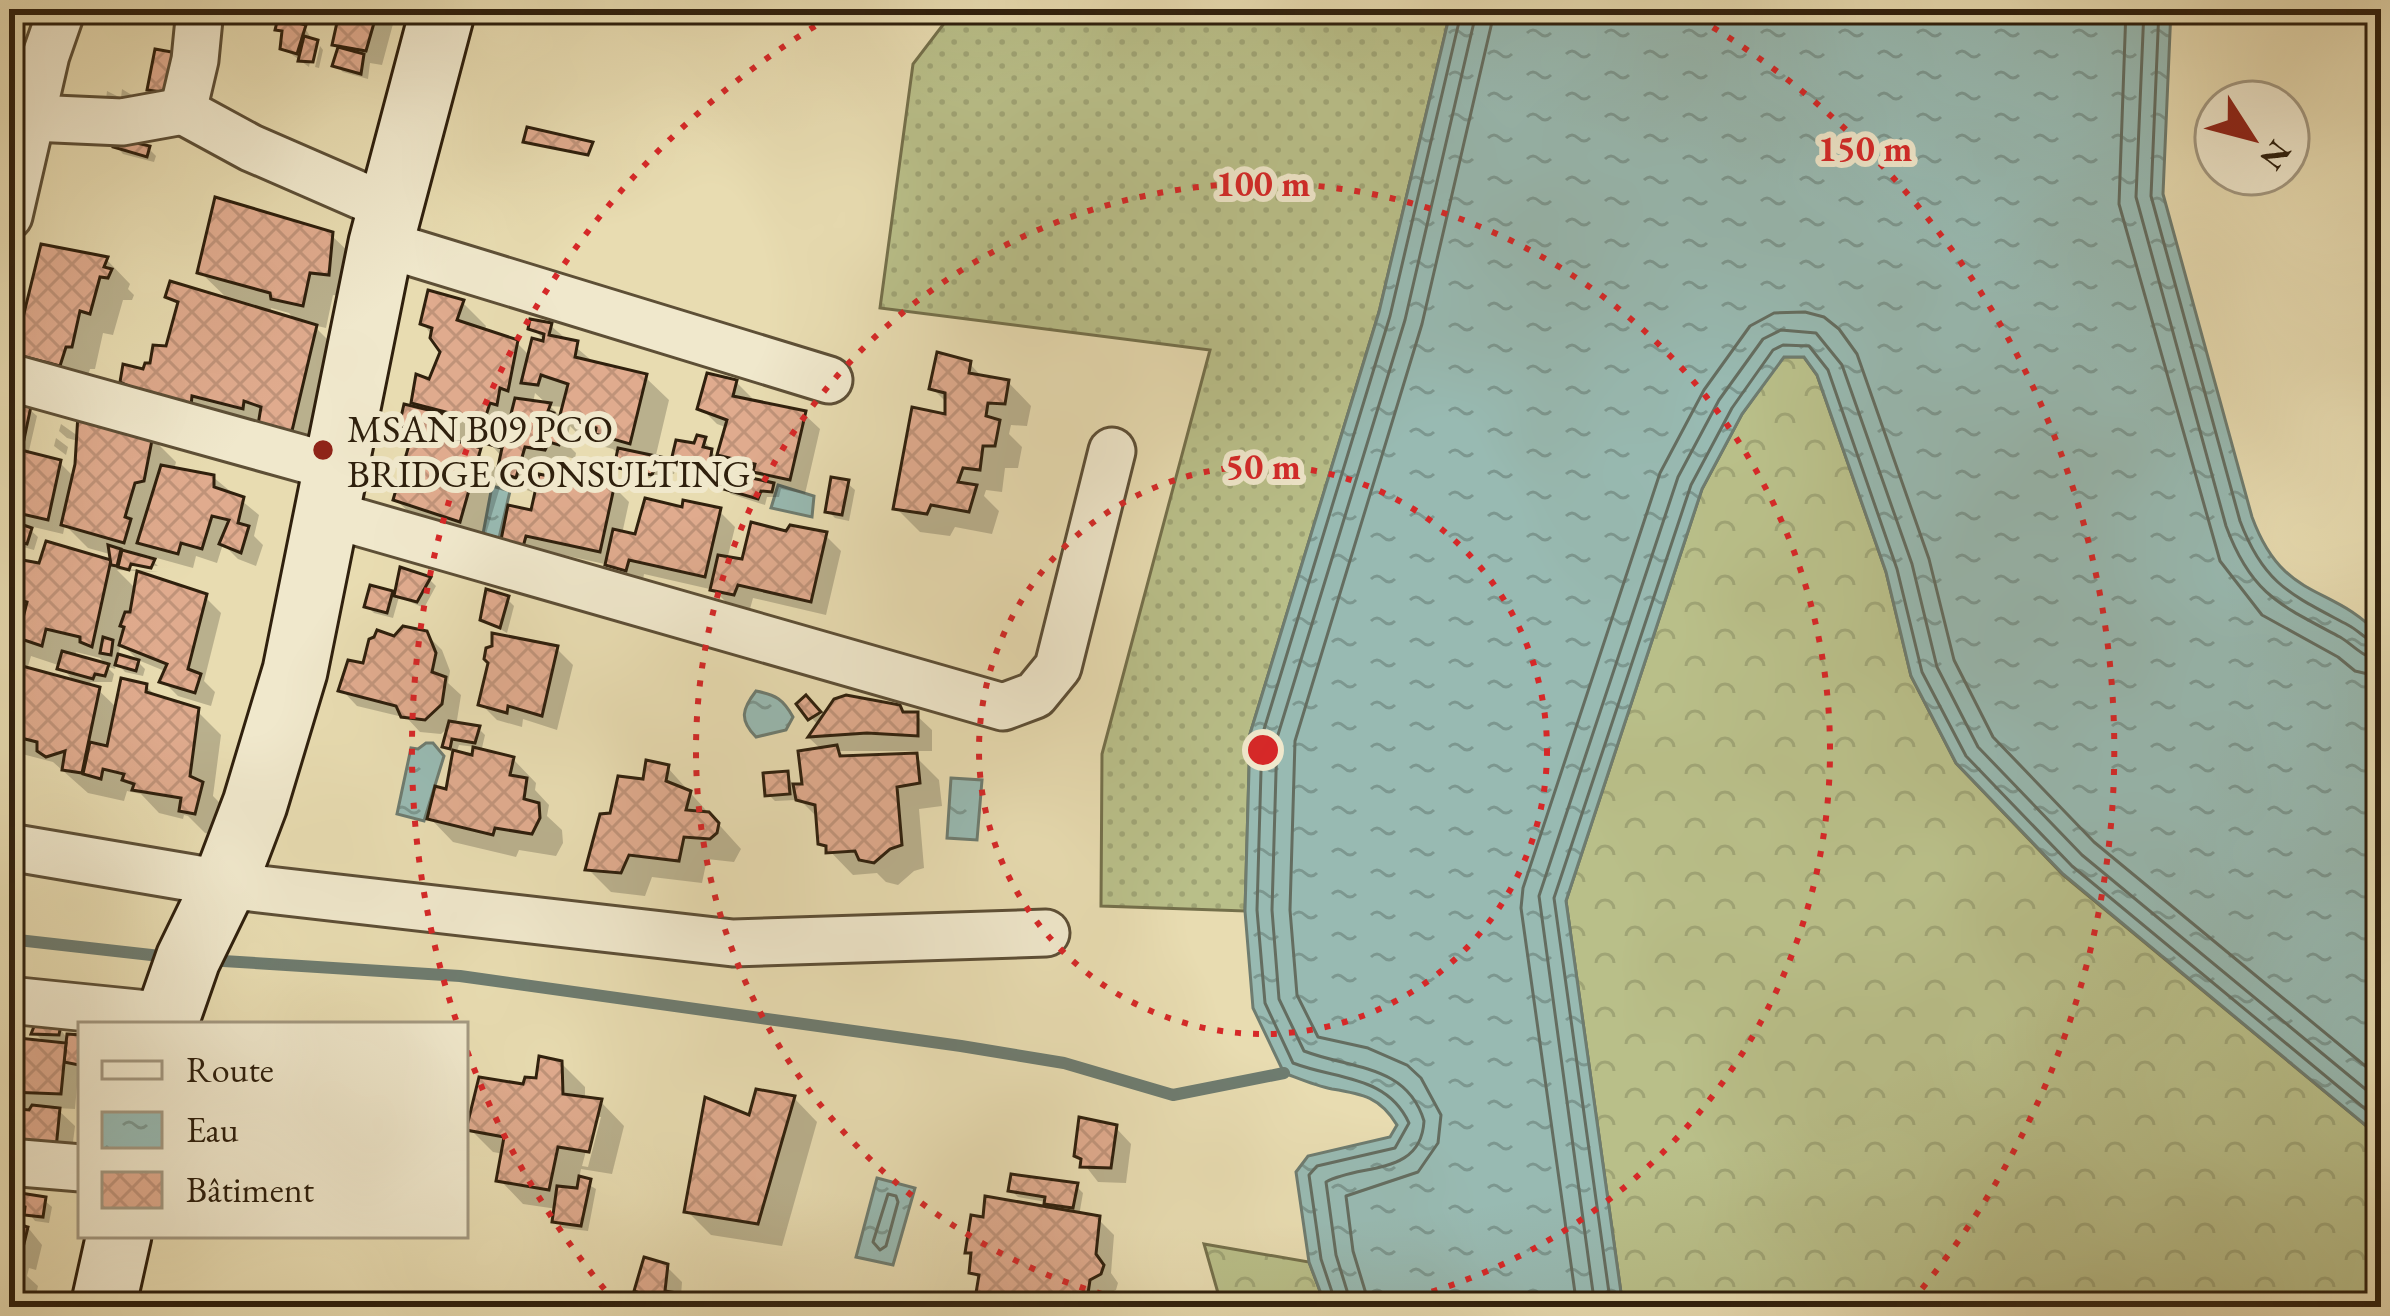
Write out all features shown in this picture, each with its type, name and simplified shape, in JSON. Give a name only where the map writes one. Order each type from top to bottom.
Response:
[{"type":"street","points":[[9,216],[32,118],[27,51],[62,9]]},
{"type":"street","points":[[183,111],[200,9]]},
{"type":"street","points":[[9,1000],[166,1021],[255,804],[295,671],[385,225],[443,9]]},
{"type":"street","points":[[32,118],[122,122],[183,111],[385,225],[830,380]]},
{"type":"street","points":[[9,377],[331,491],[1003,707],[1035,694],[1058,667],[1112,451]]},
{"type":"street","points":[[9,847],[224,883],[734,943],[1046,933]]},
{"type":"street","points":[[9,1162],[78,1168]]},
{"type":"street","points":[[103,1307],[118,1238]]},
{"type":"green space","points":[[955,9],[1451,9],[1379,312],[1250,734],[1245,911],[1101,906],[1102,754],[1210,350],[880,308],[913,64]]},
{"type":"green space","points":[[1783,357],[1804,357],[1817,375],[1886,572],[1911,676],[1956,763],[2063,875],[2381,1138],[2381,1307],[1623,1307],[1566,901],[1702,489],[1742,414]]},
{"type":"green space","points":[[1204,1244],[1309,1262],[1326,1307],[1222,1307]]},
{"type":"water","points":[[1451,9],[2171,9],[2163,194],[2252,517],[2265,545],[2294,579],[2345,607],[2381,637],[2381,1138],[2063,874],[1956,763],[1911,676],[1886,572],[1817,375],[1804,357],[1784,357],[1742,414],[1702,489],[1566,901],[1623,1307],[1326,1307],[1309,1262],[1296,1172],[1308,1156],[1390,1137],[1397,1125],[1370,1098],[1284,1073],[1253,1008],[1245,911],[1250,734],[1379,312]]},
{"type":"water","points":[[778,485],[814,496],[812,517],[771,508]]},
{"type":"water","points":[[492,486],[510,491],[499,538],[483,534]]},
{"type":"water","points":[[756,691],[786,706],[793,717],[786,730],[756,737],[751,731],[744,714]]},
{"type":"water","points":[[433,743],[444,756],[424,821],[397,814],[411,748]]},
{"type":"water","points":[[951,778],[982,780],[977,840],[947,838]]},
{"type":"water","points":[[877,1178],[915,1188],[893,1265],[856,1257]]},
{"type":"building","points":[[340,9],[378,9],[366,51],[332,45]]},
{"type":"building","points":[[278,18],[306,25],[297,54],[280,49],[282,31],[275,30]]},
{"type":"building","points":[[304,36],[318,40],[313,62],[298,61]]},
{"type":"building","points":[[338,47],[364,54],[361,74],[332,66]]},
{"type":"building","points":[[155,49],[177,53],[170,93],[147,90]]},
{"type":"building","points":[[9,79],[20,81],[9,124]]},
{"type":"building","points":[[527,127],[593,142],[588,155],[523,142]]},
{"type":"building","points":[[114,138],[150,146],[147,157],[113,147]]},
{"type":"building","points":[[215,197],[333,232],[329,275],[310,273],[303,306],[197,273]]},
{"type":"building","points":[[41,244],[108,257],[104,267],[112,269],[108,278],[100,277],[90,314],[80,311],[72,347],[66,347],[60,366],[14,354]]},
{"type":"building","points":[[170,281],[317,325],[291,435],[258,425],[261,407],[244,401],[243,409],[192,396],[191,406],[120,382],[123,364],[143,369],[150,363],[153,345],[166,346],[178,302],[165,297]]},
{"type":"building","points":[[428,290],[464,300],[457,320],[518,340],[508,391],[500,388],[497,405],[490,403],[484,422],[411,403],[416,374],[429,379],[440,352],[430,338],[432,328],[420,324]]},
{"type":"building","points":[[530,319],[552,323],[549,335],[578,341],[575,357],[647,374],[630,444],[595,434],[596,428],[559,419],[568,384],[541,375],[538,385],[521,383],[532,338],[543,341],[544,334],[528,329]]},
{"type":"building","points":[[937,352],[971,361],[969,373],[1009,380],[1005,404],[988,403],[986,416],[1000,420],[995,446],[983,446],[980,470],[963,468],[958,482],[977,485],[969,512],[931,505],[927,514],[893,509],[912,407],[945,414],[945,393],[929,389]]},
{"type":"building","points":[[707,373],[737,380],[733,396],[806,411],[790,480],[753,472],[755,464],[717,455],[727,420],[697,409]]},
{"type":"building","points":[[515,398],[551,403],[550,432],[562,435],[559,445],[549,442],[545,450],[525,447],[516,478],[497,471],[502,448],[480,442],[485,423],[507,430]]},
{"type":"building","points":[[9,402],[31,406],[22,449],[9,446]]},
{"type":"building","points":[[404,404],[453,416],[447,438],[481,448],[460,522],[393,500],[414,428],[399,426]]},
{"type":"building","points":[[78,414],[153,435],[144,481],[135,483],[125,517],[131,519],[124,543],[61,525],[75,464]]},
{"type":"building","points":[[697,435],[706,437],[703,447],[712,449],[709,468],[671,461],[676,440],[694,443]]},
{"type":"building","points":[[9,447],[61,460],[48,520],[9,511]]},
{"type":"building","points":[[618,448],[670,459],[668,468],[655,467],[652,475],[614,467]]},
{"type":"building","points":[[161,465],[214,475],[214,487],[244,497],[238,523],[249,526],[241,553],[219,544],[229,520],[212,516],[202,549],[181,543],[178,554],[137,543]]},
{"type":"building","points":[[724,472],[774,483],[772,492],[761,491],[758,499],[720,488]]},
{"type":"building","points":[[539,474],[576,482],[577,474],[615,483],[600,552],[526,536],[523,547],[501,540],[508,505],[531,510]]},
{"type":"building","points":[[831,477],[849,480],[842,515],[825,512]]},
{"type":"building","points":[[645,498],[682,507],[683,500],[721,508],[705,577],[629,560],[626,571],[605,565],[613,529],[635,534]]},
{"type":"building","points":[[9,520],[32,528],[27,544],[9,539]]},
{"type":"building","points":[[751,522],[786,531],[790,525],[827,532],[811,602],[738,585],[734,595],[710,590],[718,555],[742,559]]},
{"type":"building","points":[[46,541],[111,560],[92,647],[80,642],[80,637],[46,629],[42,646],[9,635],[9,615],[23,618],[27,602],[9,597],[17,559],[39,563]]},
{"type":"building","points":[[108,545],[121,549],[117,566],[111,565]]},
{"type":"building","points":[[122,550],[155,559],[151,568],[118,567]]},
{"type":"building","points":[[400,567],[431,577],[417,602],[394,596]]},
{"type":"building","points":[[137,571],[207,594],[188,669],[201,674],[195,693],[159,682],[167,664],[119,645]]},
{"type":"building","points":[[370,585],[393,591],[387,613],[364,607]]},
{"type":"building","points":[[486,589],[509,596],[500,628],[480,620]]},
{"type":"building","points":[[403,626],[427,631],[436,653],[432,672],[446,677],[442,704],[425,720],[401,717],[396,706],[338,691],[348,660],[363,663],[369,639],[377,630],[394,636]]},
{"type":"building","points":[[492,633],[558,646],[542,716],[508,706],[507,713],[478,705]]},
{"type":"building","points":[[103,637],[113,640],[111,655],[100,653]]},
{"type":"building","points":[[62,651],[109,664],[105,676],[95,674],[93,679],[57,669]]},
{"type":"building","points":[[118,654],[139,660],[136,671],[115,665]]},
{"type":"building","points":[[11,663],[100,687],[82,773],[62,770],[65,751],[46,757],[37,751],[37,742],[9,735]]},
{"type":"building","points":[[121,678],[147,684],[146,692],[199,708],[190,776],[203,782],[195,814],[179,811],[181,798],[132,790],[134,784],[122,780],[124,774],[103,769],[101,779],[83,774],[90,742],[107,746]]},
{"type":"building","points":[[806,695],[821,712],[808,720],[796,704]]},
{"type":"building","points":[[846,695],[918,712],[918,736],[808,737],[834,699]]},
{"type":"building","points":[[449,721],[480,726],[475,743],[452,739],[450,749],[442,747]]},
{"type":"building","points":[[837,745],[840,756],[917,753],[920,783],[897,787],[902,845],[874,863],[859,860],[855,851],[826,853],[826,846],[818,844],[815,805],[796,800],[793,784],[802,784],[798,751]]},
{"type":"building","points":[[473,747],[514,757],[510,775],[527,778],[524,799],[539,803],[540,818],[532,834],[495,828],[493,835],[427,819],[435,786],[446,789],[453,750],[472,755]]},
{"type":"building","points":[[646,760],[669,765],[666,781],[691,791],[686,810],[709,812],[719,823],[717,833],[710,839],[684,837],[679,861],[629,855],[621,873],[585,870],[600,814],[610,813],[618,776],[643,779]]},
{"type":"building","points":[[788,771],[790,794],[765,796],[763,773]]},
{"type":"building","points":[[35,1024],[61,1024],[59,1035],[31,1034]]},
{"type":"building","points":[[67,1034],[78,1035],[78,1065],[64,1062]]},
{"type":"building","points":[[9,1037],[66,1043],[61,1094],[9,1092]]},
{"type":"building","points":[[539,1056],[562,1061],[563,1094],[602,1099],[589,1152],[558,1147],[549,1190],[496,1181],[504,1137],[468,1130],[479,1077],[523,1084],[525,1077],[536,1078]]},
{"type":"building","points":[[756,1089],[795,1096],[758,1224],[684,1212],[705,1097],[749,1115]]},
{"type":"building","points":[[32,1105],[60,1108],[55,1159],[9,1154],[9,1108],[29,1110]]},
{"type":"building","points":[[1079,1117],[1117,1125],[1111,1168],[1080,1167],[1081,1159],[1074,1156]]},
{"type":"building","points":[[1011,1174],[1078,1183],[1073,1208],[1008,1191]]},
{"type":"building","points":[[579,1176],[591,1179],[581,1226],[552,1222],[557,1186],[577,1188]]},
{"type":"building","points":[[14,1192],[46,1197],[43,1217],[24,1215],[25,1207],[12,1204]]},
{"type":"building","points":[[985,1196],[1100,1216],[1096,1254],[1104,1265],[1101,1274],[1090,1280],[1086,1307],[1019,1307],[975,1299],[979,1275],[969,1273],[971,1253],[965,1253],[971,1215],[983,1217]]},
{"type":"building","points":[[9,1210],[14,1211],[13,1223],[28,1227],[21,1256],[14,1254],[11,1265],[23,1268],[20,1285],[9,1284]]},
{"type":"building","points":[[644,1257],[668,1264],[665,1291],[689,1295],[687,1307],[652,1307],[654,1298],[634,1291]]},
{"type":"building","points":[[174,1298],[200,1303],[199,1307],[172,1307]]},
{"type":"building","points":[[966,1300],[1001,1307],[964,1307]]},
{"type":"waterway","points":[[9,939],[169,957]]},
{"type":"waterway","points":[[207,960],[460,976],[961,1046],[1064,1063],[1173,1095],[1284,1073]]},
{"type":"place","name":"MSAN B09 PCO BRIDGE CONSULTING","points":[[323,450]]}]
